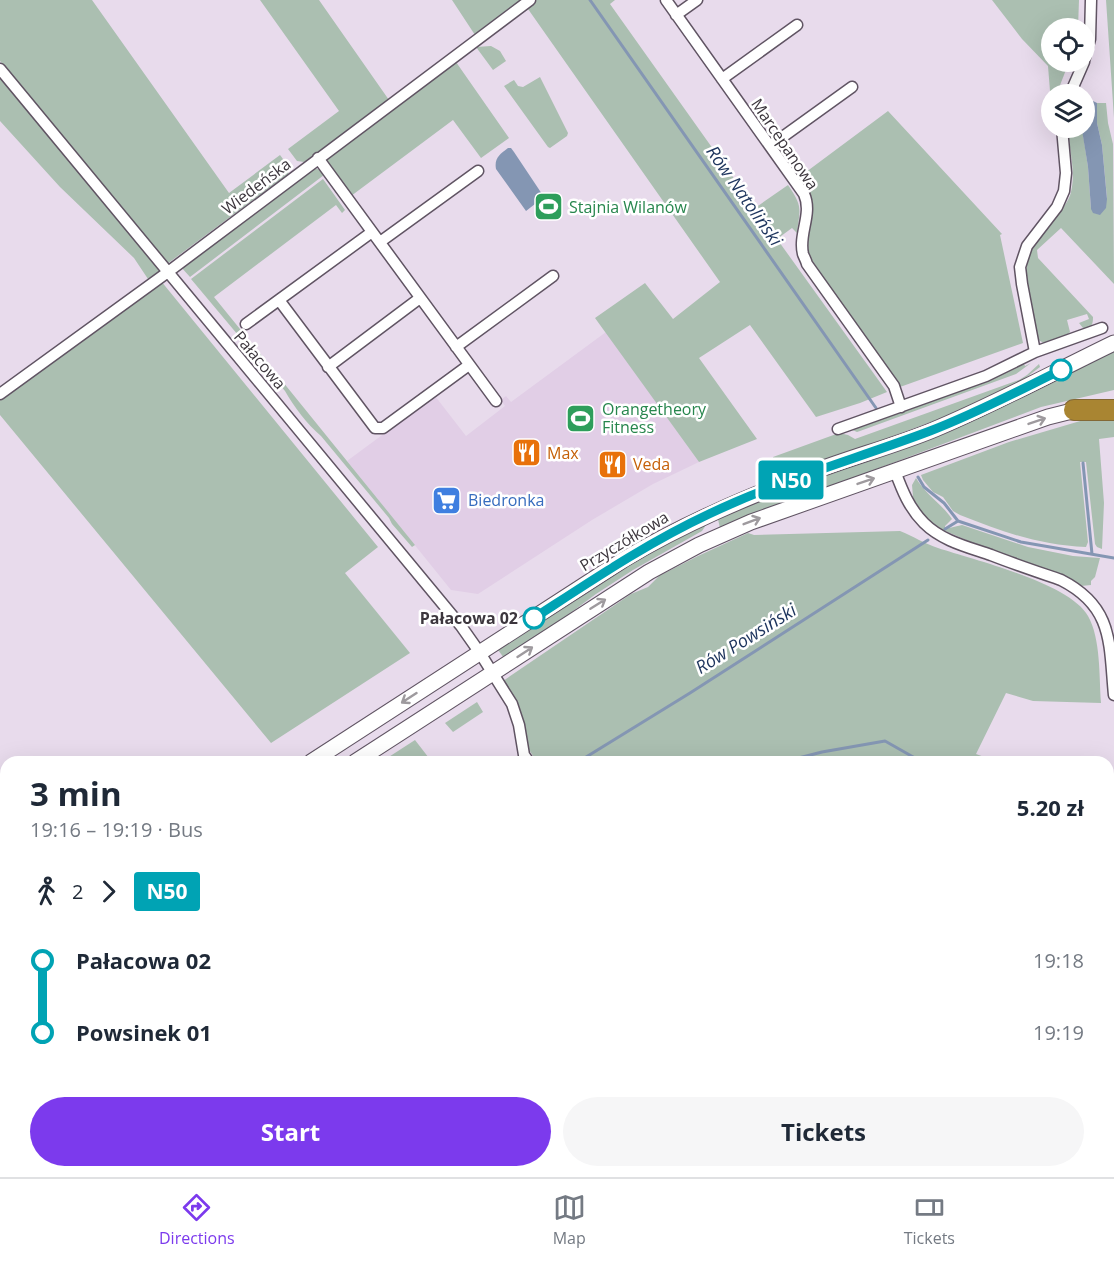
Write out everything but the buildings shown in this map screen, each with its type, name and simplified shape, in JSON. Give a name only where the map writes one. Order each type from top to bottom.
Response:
[{"type":"highway","points":[[1074,410],[1114,410]]},
{"type":"main road","name":"Przyczółkowa","points":[[320,756],[645,547],[708,514],[812,472],[931,430],[1114,343]]},
{"type":"main road","points":[[364,756],[649,572],[699,544],[751,522],[1048,417],[1114,401]]},
{"type":"main road","points":[[699,544],[711,533],[712,525],[708,514]]},
{"type":"street","name":"Wiedeńska","points":[[0,394],[168,272],[530,0]]},
{"type":"street","name":"Marcepanowa","points":[[666,0],[804,194],[807,210],[802,243],[807,264],[894,386],[901,406]]},
{"type":"street","points":[[676,15],[697,0]]},
{"type":"street","points":[[1091,0],[1091,18]]},
{"type":"street","points":[[722,78],[797,25]]},
{"type":"street","name":"Pałacowa","points":[[0,69],[461,626],[512,704],[525,756]]},
{"type":"street","points":[[770,146],[852,87]]},
{"type":"street","points":[[1035,352],[1020,267],[1027,246],[1057,207],[1064,191],[1066,173],[1063,138]]},
{"type":"street","points":[[318,158],[496,401]]},
{"type":"street","points":[[380,242],[478,171]]},
{"type":"street","points":[[246,324],[372,232]]},
{"type":"street","points":[[456,347],[553,276]]},
{"type":"street","points":[[328,367],[420,298]]},
{"type":"street","points":[[279,300],[373,426],[380,429],[469,365]]},
{"type":"street","points":[[838,429],[986,376],[1035,352],[1102,328]]},
{"type":"street","points":[[895,471],[910,506],[935,532],[952,541],[1061,580],[1075,587],[1089,599],[1106,629],[1114,695]]},
{"type":"shaded area","points":[[606,332],[699,462],[653,484],[592,520],[478,594],[451,590],[347,461],[435,396],[466,436],[505,406],[501,400],[506,396],[511,402]]},
{"type":"green space","points":[[0,0],[92,0],[229,193],[280,155],[288,166],[288,174],[167,264],[0,61]]},
{"type":"green space","points":[[260,0],[319,0],[389,100],[304,162],[297,161],[288,149],[339,111]]},
{"type":"green space","points":[[452,0],[521,0],[475,35]]},
{"type":"green space","points":[[537,0],[615,0],[610,4],[755,208],[788,185],[799,208],[797,233],[792,228],[777,239],[887,392],[816,417],[750,325],[699,358],[757,439],[699,462],[595,318],[645,283],[673,319],[720,282],[528,9]]},
{"type":"green space","points":[[992,0],[1079,0],[1078,18],[1041,18],[1041,59],[1022,39]]},
{"type":"green space","points":[[1106,0],[1114,0],[1114,118]]},
{"type":"green space","points":[[491,46],[500,51],[506,61],[493,70],[476,47]]},
{"type":"green space","points":[[456,62],[509,138],[481,158],[453,120],[351,196],[326,161],[328,157]]},
{"type":"green space","points":[[1048,72],[1065,72],[1060,84],[1049,84]]},
{"type":"green space","points":[[0,76],[161,270],[148,279],[134,258],[60,187],[0,121]]},
{"type":"green space","points":[[540,77],[568,133],[550,148],[504,86],[514,80],[518,86],[523,87]]},
{"type":"green space","points":[[1097,103],[1106,103],[1113,144],[1114,284],[1061,228],[1037,250],[1038,258],[1093,317],[1093,321],[1086,330],[1079,323],[1089,319],[1087,314],[1067,320],[1070,332],[1066,336],[1046,343],[1037,338],[1035,332],[1026,285],[1028,258],[1039,237],[1070,196],[1073,176],[1069,138],[1084,138],[1091,209],[1107,198],[1102,145],[1097,123]]},
{"type":"green space","points":[[888,111],[1002,234],[1000,235],[1023,343],[900,387],[808,255],[806,247],[812,211],[798,178]]},
{"type":"green space","points":[[311,169],[318,169],[324,175],[190,277],[181,267]]},
{"type":"green space","points":[[323,179],[345,210],[342,213],[336,205],[214,297],[415,545],[412,547],[191,279]]},
{"type":"green space","points":[[161,281],[378,547],[345,573],[410,653],[271,743],[0,415],[0,399]]},
{"type":"green space","points":[[1114,351],[1114,390],[1041,407],[720,528],[717,515]]},
{"type":"green space","points":[[1023,362],[1025,366],[1031,363],[1016,374],[857,432],[850,429]]},
{"type":"green space","points":[[1039,364],[1040,367],[1020,382],[950,415],[774,480],[773,457],[839,433],[855,439],[1019,380]]},
{"type":"green space","points":[[1114,415],[1114,437],[1099,439],[1104,503],[1102,549],[1095,544],[1086,462],[1080,462],[1088,542],[1086,547],[1053,544],[1022,537],[960,515],[953,511],[943,497],[933,492],[921,475],[1009,442],[1087,419]]},
{"type":"green space","points":[[916,478],[952,519],[945,529],[962,525],[1028,547],[1073,556],[1100,558],[1091,585],[1081,586],[1053,572],[936,527],[927,520],[913,497],[912,485]]},
{"type":"green space","points":[[706,525],[702,531],[633,570],[504,658],[498,650],[626,565]]},
{"type":"green space","points":[[900,531],[933,546],[1042,583],[1078,604],[1088,616],[1099,658],[1101,703],[1033,701],[1006,693],[976,754],[982,756],[533,756],[524,742],[503,681],[631,594],[648,587],[659,576],[748,533],[754,535]]},
{"type":"green space","points":[[477,702],[483,712],[453,732],[445,723]]},
{"type":"green space","points":[[415,740],[427,756],[390,756]]},
{"type":"water","points":[[1095,102],[1097,103],[1097,123],[1102,145],[1107,199],[1106,208],[1100,215],[1093,213],[1091,209],[1083,138],[1095,138]]},
{"type":"water","points":[[508,148],[514,152],[544,197],[526,211],[496,169],[497,159]]},
{"type":"waterway","name":"Rów Natoliński","points":[[590,0],[876,408]]},
{"type":"waterway","points":[[1083,463],[1092,554]]},
{"type":"waterway","name":"Rów Natoliński","points":[[918,477],[924,487],[944,503],[958,521],[1021,542],[1114,558]]},
{"type":"waterway","points":[[945,529],[958,521]]},
{"type":"waterway","name":"Rów Powsiński","points":[[588,756],[928,540]]},
{"type":"waterway","points":[[806,756],[885,741],[911,756]]},
{"type":"bus line","name":"N50","points":[[534,618],[645,547],[708,514],[812,472],[961,418],[1061,370]]},
{"type":"place","name":"Stajnia Wilanów","points":[[548,207]]},
{"type":"place","name":"Orangetheory Fitness","points":[[581,418]]},
{"type":"place","name":"Max","points":[[526,453]]},
{"type":"place","name":"Veda","points":[[612,464]]},
{"type":"place","name":"Biedronka","points":[[447,500]]},
{"type":"place","name":"Pałacowa 02","points":[[534,618]]}]
